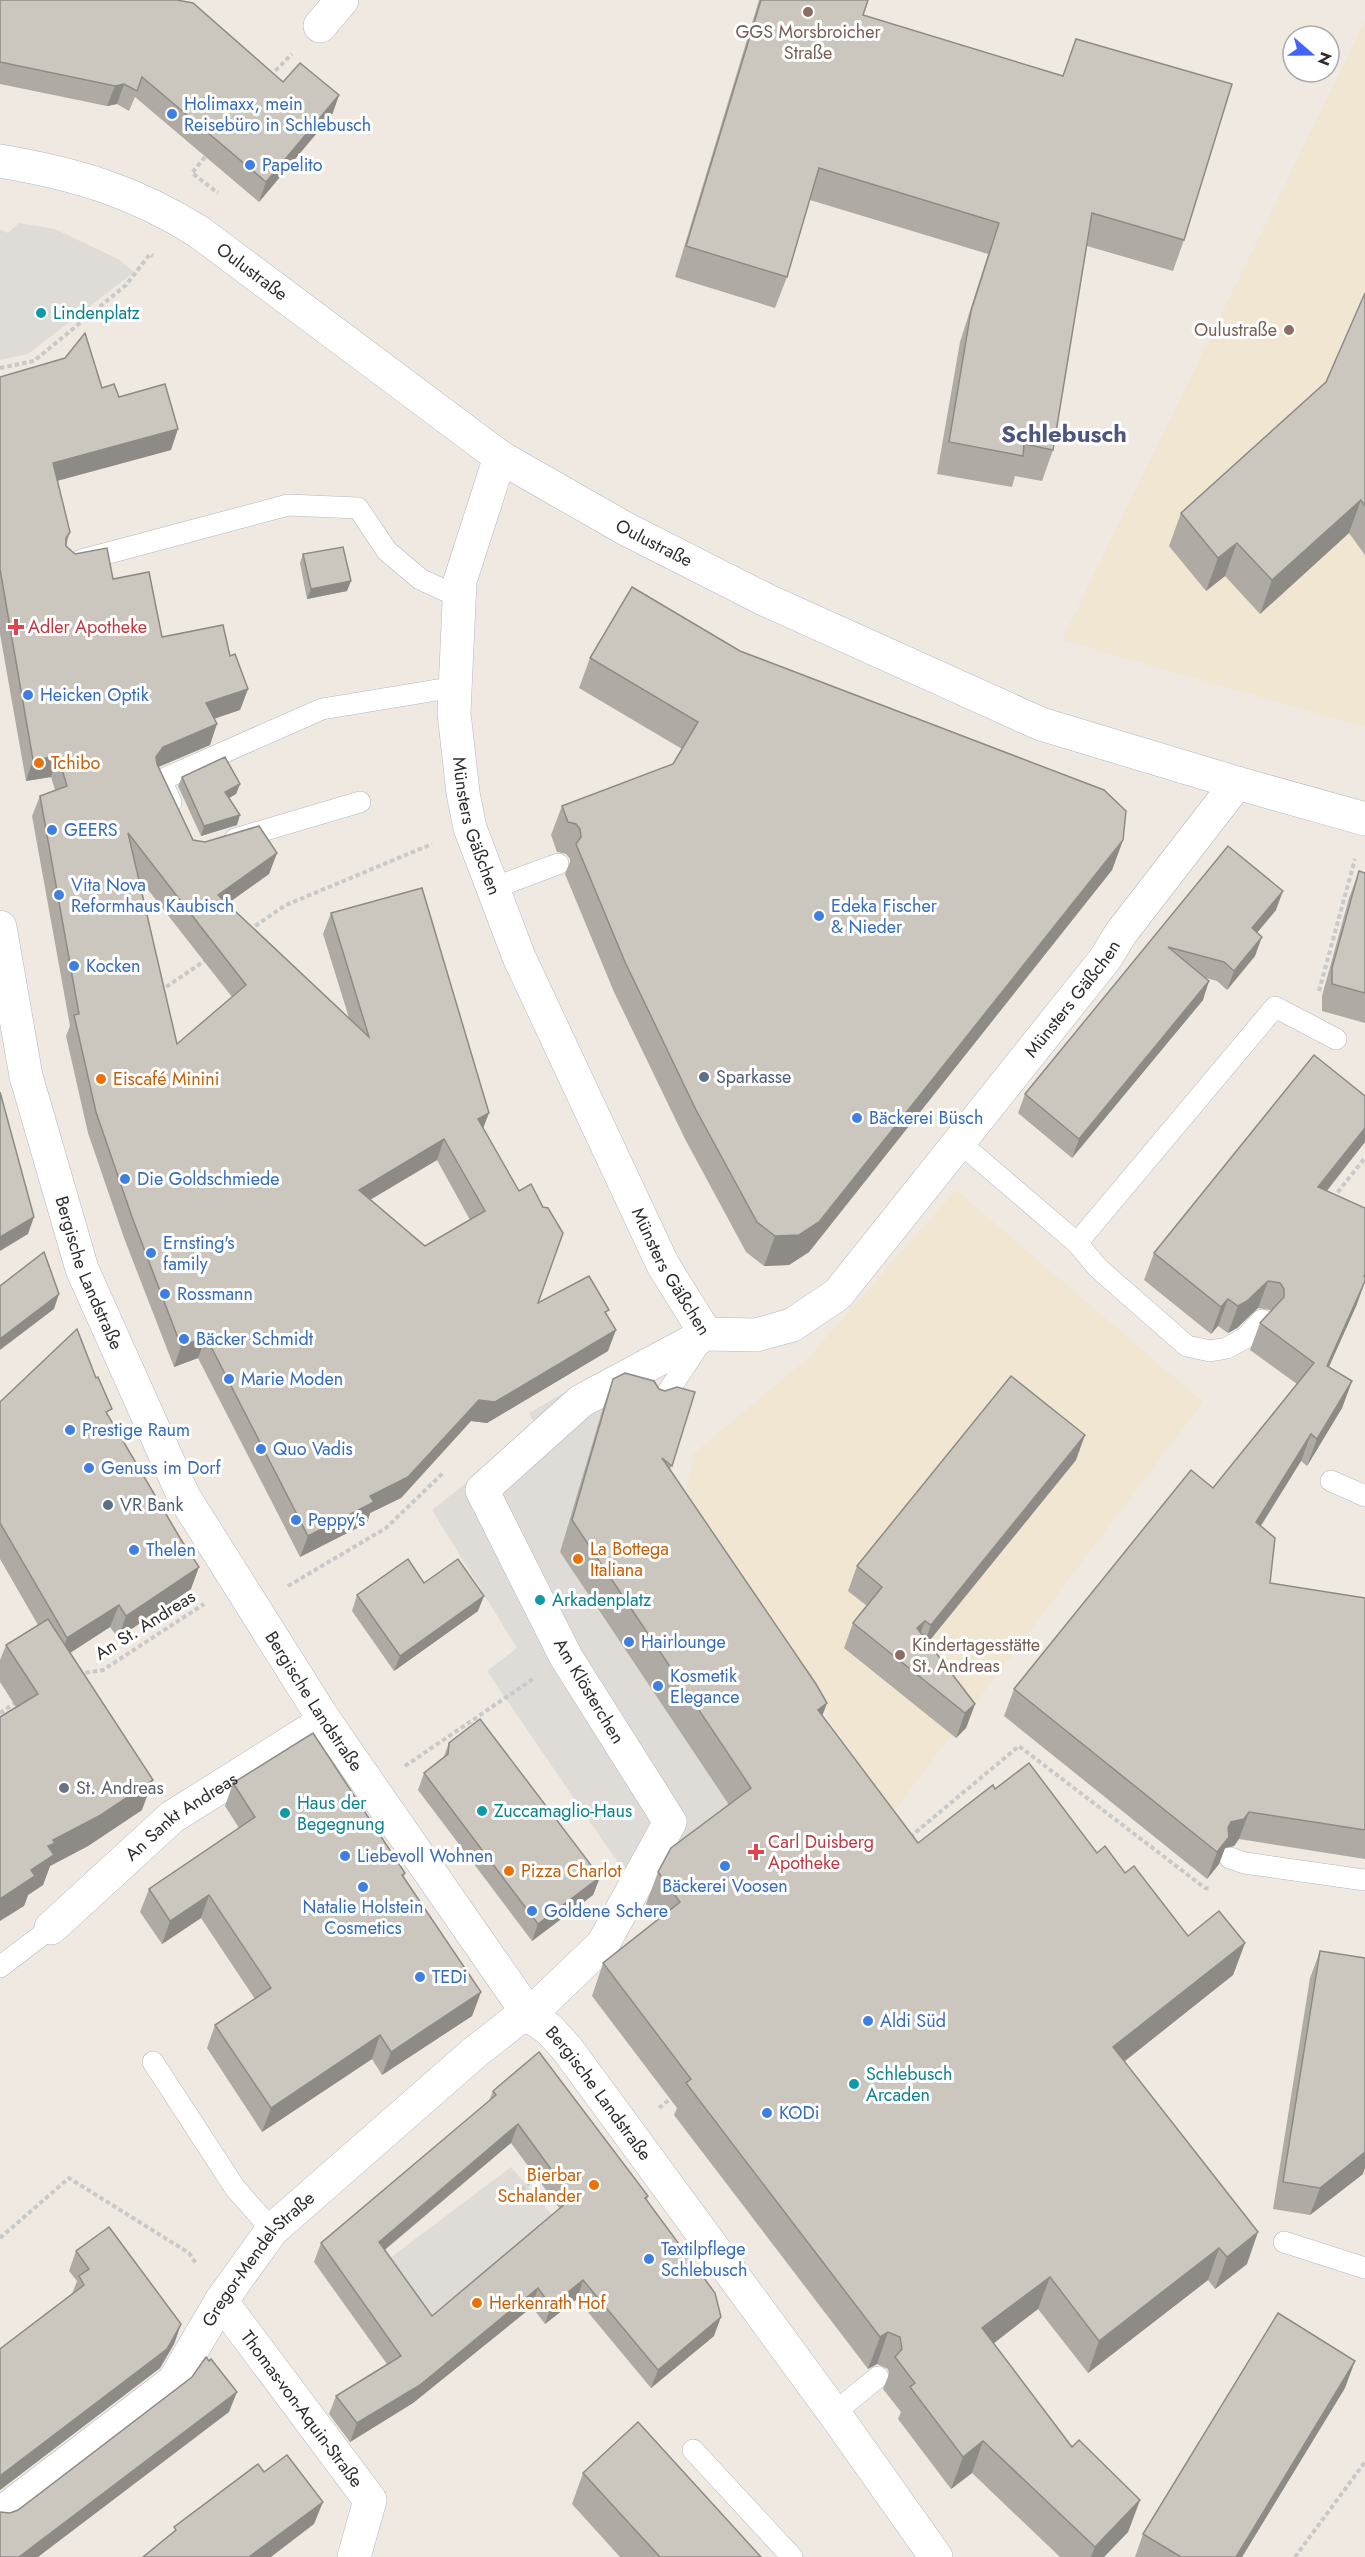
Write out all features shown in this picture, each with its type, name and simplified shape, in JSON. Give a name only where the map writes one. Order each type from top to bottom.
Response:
[{"type":"street","points":[[320,26],[342,0]]},
{"type":"street","name":"Oulustraße","points":[[0,161],[64,172],[123,192],[168,212],[199,232],[500,457],[626,529],[766,600],[1041,724],[1365,819]]},
{"type":"street","name":"Münsters Gäßchen","points":[[500,457],[460,581],[454,713],[463,794],[470,828],[519,957],[663,1265],[706,1334],[756,1335],[792,1326],[838,1294],[1105,959],[1121,933],[1237,783]]},
{"type":"street","name":"Bergische Landstraße","points":[[0,927],[26,1076],[82,1269],[184,1497],[325,1721],[529,2015],[550,2030],[568,2050],[834,2413],[936,2557]]},
{"type":"street","points":[[482,1490],[581,1401],[706,1334]]},
{"type":"street","name":"Am Klösterchen","points":[[482,1490],[566,1657],[670,1822],[603,1944],[529,2015]]},
{"type":"street","name":"An Sankt Andreas","points":[[51,1928],[171,1817],[325,1721]]},
{"type":"street","name":"Gregor-Mendel-Straße","points":[[0,2514],[174,2381],[221,2301],[272,2230],[474,2053],[516,2020],[529,2015]]},
{"type":"street","name":"Thomas-von-Aquin-Straße","points":[[221,2301],[370,2500],[354,2557]]},
{"type":"lane","points":[[70,563],[288,505],[358,508],[387,551],[420,579],[459,597]]},
{"type":"lane","points":[[180,820],[161,780],[322,709],[455,687]]},
{"type":"lane","points":[[216,844],[360,802]]},
{"type":"lane","points":[[493,888],[558,864]]},
{"type":"lane","points":[[1077,1243],[1275,1007],[1336,1039]]},
{"type":"lane","points":[[958,1142],[1077,1243],[1098,1268],[1187,1346],[1210,1351],[1227,1348],[1245,1338],[1262,1320]]},
{"type":"lane","points":[[655,1411],[706,1334]]},
{"type":"lane","points":[[1331,1481],[1365,1496]]},
{"type":"lane","points":[[1230,1858],[1245,1863],[1365,1880]]},
{"type":"lane","points":[[0,1967],[51,1928]]},
{"type":"lane","points":[[153,2062],[235,2188],[272,2230]]},
{"type":"lane","points":[[1284,2242],[1365,2268]]},
{"type":"lane","points":[[834,2413],[878,2378]]},
{"type":"lane","points":[[693,2450],[792,2557]]},
{"type":"path","points":[[0,368],[34,361],[126,285],[150,254],[159,259]]},
{"type":"path","points":[[247,932],[286,905],[470,828]]},
{"type":"path","points":[[1317,1001],[1356,856]]},
{"type":"path","points":[[159,991],[208,958]]},
{"type":"path","points":[[1328,1204],[1365,1158]]},
{"type":"path","name":"An St. Andreas","points":[[72,1676],[103,1670],[245,1594],[386,1528],[447,1469],[482,1490]]},
{"type":"path","points":[[372,1788],[566,1657]]},
{"type":"path","points":[[0,1713],[26,1696]]},
{"type":"path","points":[[906,1841],[1019,1746],[1205,1888],[1216,1890]]},
{"type":"path","points":[[510,2200],[540,2173]]},
{"type":"path","points":[[0,2238],[69,2178],[189,2253],[221,2301]]},
{"type":"path","points":[[1295,2557],[1365,2462]]},
{"type":"shaded area","name":"Oulustraße","points":[[1365,21],[1365,727],[1062,640],[1334,84],[1341,84],[1341,70]]},
{"type":"shaded area","name":"Lindenplatz","points":[[19,223],[55,229],[118,259],[134,272],[28,354],[0,360],[0,229],[8,233]]},
{"type":"shaded area","name":"Kindertagesstätte St. Andreas","points":[[956,1190],[1203,1402],[891,1815],[686,1494],[693,1454],[808,1358]]},
{"type":"shaded area","name":"Arkadenplatz","points":[[589,1378],[604,1403],[560,1552],[727,1802],[743,1818],[640,1895],[487,1671],[517,1648],[432,1510],[536,1428],[529,1413]]},
{"type":"shaded area","points":[[511,2167],[553,2216],[433,2317],[386,2261]]},
{"type":"building","points":[[0,0],[177,0],[193,3],[283,82],[300,63],[339,95],[266,182],[142,77],[137,91],[124,84],[115,86],[0,62]]},
{"type":"building","points":[[761,0],[868,0],[863,15],[1063,76],[1076,39],[1232,84],[1184,240],[1092,213],[1053,450],[1024,444],[1023,456],[949,442],[971,311],[999,223],[819,168],[787,277],[686,246]]},
{"type":"building","points":[[1365,293],[1365,506],[1361,500],[1272,580],[1237,543],[1218,558],[1181,513],[1326,382]]},
{"type":"building","points":[[85,333],[102,388],[114,384],[119,397],[165,384],[178,429],[53,463],[70,532],[66,538],[66,546],[75,554],[107,548],[113,579],[149,572],[162,637],[223,625],[230,656],[235,654],[248,689],[206,703],[217,724],[163,747],[156,757],[157,764],[193,840],[205,842],[259,826],[277,853],[218,895],[369,1037],[331,913],[422,888],[489,1113],[478,1119],[519,1191],[531,1184],[543,1207],[548,1208],[563,1233],[538,1303],[589,1276],[609,1310],[605,1312],[616,1330],[495,1402],[479,1400],[408,1477],[370,1496],[374,1502],[308,1536],[206,1337],[181,1346],[132,1217],[96,1112],[74,1015],[79,1014],[40,796],[67,786],[58,756],[33,760],[0,569],[0,377],[65,358]],"holes":[[[128,833],[246,985],[177,1044]],[[444,1139],[485,1211],[425,1246],[359,1190]]]},
{"type":"building","points":[[343,547],[351,581],[311,589],[303,554]]},
{"type":"building","points":[[632,587],[740,651],[1104,790],[1126,811],[1123,840],[819,1222],[799,1235],[775,1236],[757,1222],[696,1110],[625,962],[576,844],[581,837],[580,829],[576,824],[568,822],[562,806],[673,764],[698,722],[590,658]]},
{"type":"building","points":[[225,757],[240,784],[225,792],[240,815],[204,826],[182,777]]},
{"type":"building","points":[[1228,846],[1283,891],[1252,928],[1262,937],[1234,971],[1224,962],[1168,947],[1209,981],[1079,1139],[1025,1094]]},
{"type":"building","points":[[1359,871],[1365,873],[1365,993],[1332,984],[1332,968]]},
{"type":"building","points":[[1314,1055],[1365,1096],[1365,1128],[1318,1187],[1365,1208],[1365,1281],[1327,1366],[1352,1381],[1317,1439],[1311,1434],[1256,1522],[1275,1538],[1270,1583],[1365,1598],[1365,1830],[1249,1812],[1244,1819],[1231,1822],[1228,1828],[1229,1837],[1217,1852],[1014,1689],[1191,1470],[1213,1488],[1314,1363],[1260,1323],[1284,1297],[1284,1289],[1280,1283],[1268,1281],[1247,1301],[1238,1306],[1228,1299],[1221,1307],[1154,1253]]},
{"type":"building","points":[[0,1092],[34,1217],[0,1237]]},
{"type":"building","points":[[44,1252],[59,1294],[0,1339],[0,1286]]},
{"type":"building","points":[[77,1329],[96,1378],[98,1377],[112,1409],[106,1412],[199,1567],[126,1616],[119,1605],[67,1638],[0,1523],[0,1402]]},
{"type":"building","name":"Schlebusch Arcaden","points":[[625,1373],[654,1381],[659,1389],[665,1391],[677,1387],[695,1392],[672,1466],[662,1458],[816,1684],[827,1703],[818,1710],[918,1843],[993,1785],[995,1789],[1029,1763],[1097,1853],[1105,1846],[1125,1873],[1134,1866],[1188,1936],[1219,1911],[1245,1943],[1113,2047],[1258,2232],[1227,2257],[1219,2248],[1099,2341],[1050,2277],[982,2328],[1072,2447],[1079,2440],[1140,2500],[1095,2547],[983,2441],[963,2457],[910,2387],[915,2383],[895,2357],[902,2349],[900,2337],[888,2332],[880,2337],[686,2083],[691,2079],[603,1963],[680,1902],[658,1872],[671,1848],[751,1788],[572,1520],[613,1379]]},
{"type":"building","points":[[1011,1376],[1085,1435],[931,1625],[925,1621],[917,1628],[975,1704],[965,1713],[853,1623],[882,1587],[857,1566]]},
{"type":"building","points":[[408,1559],[424,1583],[458,1559],[484,1596],[400,1656],[357,1595]]},
{"type":"building","name":"St. Andreas","points":[[48,1619],[153,1780],[99,1816],[53,1840],[55,1843],[48,1846],[54,1855],[31,1870],[35,1876],[0,1899],[0,1717],[38,1694],[6,1645]]},
{"type":"building","points":[[480,1719],[600,1877],[538,1924],[424,1773],[448,1754],[449,1743]]},
{"type":"building","points":[[313,1733],[405,1873],[402,1875],[481,1992],[391,2052],[380,2035],[271,2108],[215,2025],[271,1988],[209,1895],[170,1921],[149,1889],[255,1817],[233,1783]]},
{"type":"building","points":[[1320,1951],[1365,1958],[1365,2152],[1320,2188],[1283,2182]]},
{"type":"building","points":[[539,2052],[648,2196],[645,2198],[715,2293],[721,2317],[658,2370],[583,2280],[551,2306],[538,2288],[420,2385],[357,2423],[336,2396],[401,2356],[321,2243],[496,2095],[493,2091]],"holes":[[[518,2124],[572,2198],[432,2316],[379,2242]]]},
{"type":"building","points":[[109,2227],[181,2324],[167,2349],[0,2476],[0,2349],[84,2285],[79,2276],[89,2269],[76,2251]]},
{"type":"building","points":[[1278,2313],[1355,2361],[1236,2557],[1181,2557],[1143,2534]]},
{"type":"building","points":[[206,2357],[209,2361],[211,2359],[237,2392],[19,2557],[0,2557],[0,2512],[10,2513],[18,2510],[192,2377]]},
{"type":"building","points":[[638,2422],[761,2557],[660,2557],[583,2473]]},
{"type":"building","points":[[287,2455],[323,2502],[249,2557],[143,2557],[176,2530],[174,2527],[258,2464],[264,2472]]},
{"type":"place","name":"GGS Morsbroicher Straße","points":[[808,12]]},
{"type":"place","name":"Holimaxx, mein Reisebüro in Schlebusch","points":[[172,114]]},
{"type":"place","name":"Papelito","points":[[250,165]]},
{"type":"place","name":"Lindenplatz","points":[[41,313]]},
{"type":"place","name":"Oulustraße","points":[[1289,330]]},
{"type":"place","name":"Adler Apotheke","points":[[16,627]]},
{"type":"place","name":"Heicken Optik","points":[[28,695]]},
{"type":"place","name":"Tchibo","points":[[39,763]]},
{"type":"place","name":"GEERS","points":[[52,830]]},
{"type":"place","name":"Vita Nova Reformhaus Kaubisch","points":[[59,895]]},
{"type":"place","name":"Edeka Fischer & Nieder","points":[[819,916]]},
{"type":"place","name":"Kocken","points":[[74,966]]},
{"type":"place","name":"Sparkasse","points":[[704,1077]]},
{"type":"place","name":"Eiscafé Minini","points":[[101,1079]]},
{"type":"place","name":"Bäckerei Büsch","points":[[857,1118]]},
{"type":"place","name":"Die Goldschmiede","points":[[125,1179]]},
{"type":"place","name":"Ernsting's family","points":[[151,1253]]},
{"type":"place","name":"Rossmann","points":[[165,1294]]},
{"type":"place","name":"Bäcker Schmidt","points":[[184,1339]]},
{"type":"place","name":"Marie Moden","points":[[229,1379]]},
{"type":"place","name":"Prestige Raum","points":[[70,1430]]},
{"type":"place","name":"Quo Vadis","points":[[261,1449]]},
{"type":"place","name":"Genuss im Dorf","points":[[89,1468]]},
{"type":"place","name":"VR Bank","points":[[108,1505]]},
{"type":"place","name":"Peppy's","points":[[296,1520]]},
{"type":"place","name":"Thelen","points":[[134,1550]]},
{"type":"place","name":"La Bottega Italiana","points":[[578,1559]]},
{"type":"place","name":"Arkadenplatz","points":[[540,1600]]},
{"type":"place","name":"Hairlounge","points":[[629,1642]]},
{"type":"place","name":"Kindertagesstätte St. Andreas","points":[[900,1655]]},
{"type":"place","name":"Kosmetik Elegance","points":[[658,1686]]},
{"type":"place","name":"St. Andreas","points":[[64,1788]]},
{"type":"place","name":"Zuccamaglio-Haus","points":[[482,1811]]},
{"type":"place","name":"Haus der Begegnung","points":[[285,1813]]},
{"type":"place","name":"Carl Duisberg Apotheke","points":[[756,1852]]},
{"type":"place","name":"Liebevoll Wohnen","points":[[345,1856]]},
{"type":"place","name":"Bäckerei Voosen","points":[[725,1866]]},
{"type":"place","name":"Pizza Charlot","points":[[509,1871]]},
{"type":"place","name":"Natalie Holstein Cosmetics","points":[[363,1887]]},
{"type":"place","name":"Goldene Schere","points":[[532,1911]]},
{"type":"place","name":"TEDi","points":[[420,1977]]},
{"type":"place","name":"Aldi Süd","points":[[868,2021]]},
{"type":"place","name":"Schlebusch Arcaden","points":[[854,2084]]},
{"type":"place","name":"KODi","points":[[767,2113]]},
{"type":"place","name":"Bierbar Schalander","points":[[594,2185]]},
{"type":"place","name":"Textilpflege Schlebusch","points":[[649,2259]]},
{"type":"place","name":"Herkenrath Hof","points":[[477,2303]]},
{"type":"district","name":"Schlebusch","points":[[1064,433]]}]
